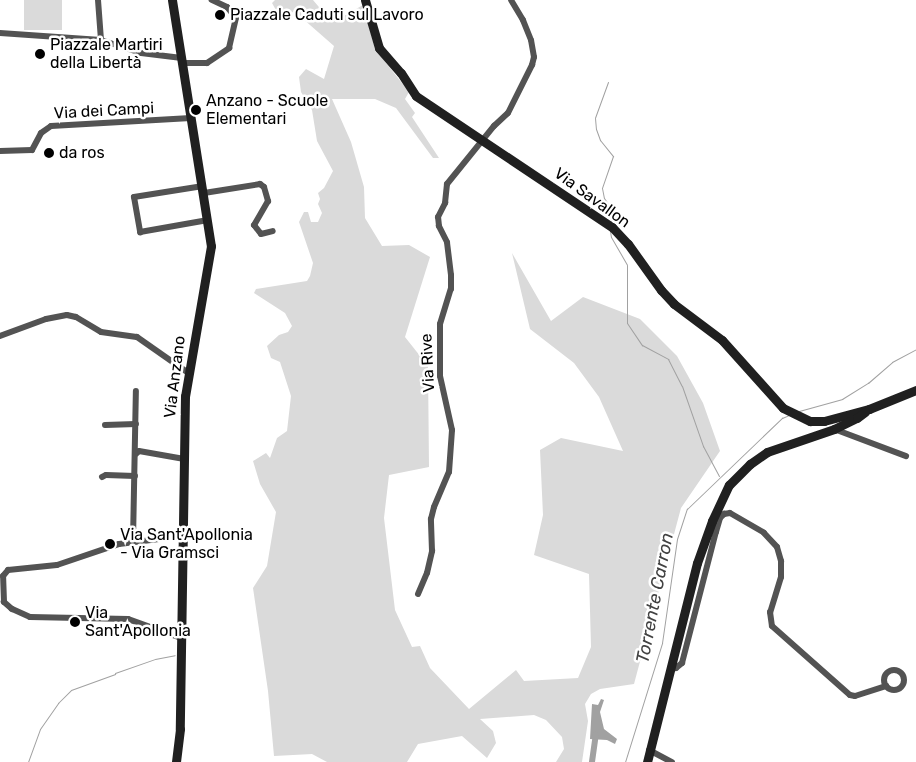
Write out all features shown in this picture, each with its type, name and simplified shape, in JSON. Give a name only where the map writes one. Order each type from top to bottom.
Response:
[{"type":"main road","name":"Via Anzano","points":[[172,0],[208,220],[211,257],[188,372],[184,459],[180,728],[176,762]]},
{"type":"main road","name":"Via Savallon","points":[[365,0],[379,48],[401,73],[416,96],[610,226],[628,244],[661,290],[674,304],[722,340],[782,408],[810,421],[824,421],[869,409]]},
{"type":"main road","points":[[647,762],[697,563],[729,485],[750,464],[767,452],[834,429],[857,418],[869,409],[916,390]]},
{"type":"street","points":[[98,0],[101,40]]},
{"type":"street","points":[[0,33],[101,40],[141,54],[207,63],[229,48],[236,18],[227,7],[212,0]]},
{"type":"street","name":"Via Rive","points":[[418,594],[427,573],[432,550],[431,519],[434,507],[449,472],[452,430],[440,376],[440,324],[449,298],[451,275],[447,242],[439,226],[438,217],[444,202],[447,184],[508,113],[532,65],[534,57],[531,40],[523,20],[511,0]]},
{"type":"street","name":"Via dei Campi","points":[[0,151],[32,150],[41,133],[51,126],[191,118]]},
{"type":"street","points":[[208,220],[140,232],[134,197],[260,184],[264,186],[268,202],[254,225],[261,234],[273,231]]},
{"type":"street","points":[[0,336],[46,319],[67,315],[76,317],[101,332],[137,338],[188,372]]},
{"type":"street","points":[[133,541],[136,391]]},
{"type":"street","points":[[105,425],[136,424]]},
{"type":"street","points":[[834,429],[906,456]]},
{"type":"street","points":[[136,454],[139,451],[184,459]]},
{"type":"street","points":[[102,477],[106,475],[135,476]]},
{"type":"street","points":[[712,530],[724,514],[730,513],[764,533],[777,547],[781,560],[781,577],[770,612],[772,626],[850,695],[855,696],[886,686]]},
{"type":"street","points":[[181,638],[128,619],[36,619],[2,603],[2,571],[57,565],[133,541],[183,536]]},
{"type":"street","points":[[649,750],[672,762]]},
{"type":"shaded area","points":[[24,0],[62,0],[62,30],[24,30]]},
{"type":"shaded area","points":[[275,0],[313,0],[329,19],[337,20],[363,5],[375,49],[409,92],[405,99],[415,113],[412,117],[439,158],[433,158],[396,108],[375,99],[332,99],[351,142],[364,187],[365,218],[382,246],[409,245],[430,257],[405,337],[428,366],[429,467],[389,475],[384,518],[395,610],[412,647],[420,646],[430,668],[469,709],[516,670],[524,681],[578,678],[591,647],[589,574],[534,555],[543,515],[540,450],[561,438],[623,451],[599,397],[574,363],[530,329],[512,253],[551,321],[583,297],[640,319],[677,356],[703,403],[720,451],[681,508],[634,684],[600,689],[591,694],[585,704],[588,721],[582,762],[556,762],[564,749],[562,737],[546,720],[534,715],[480,719],[493,731],[496,743],[487,758],[462,736],[418,744],[407,762],[327,762],[312,754],[274,756],[268,691],[253,588],[267,566],[276,512],[260,484],[253,461],[266,453],[270,458],[277,438],[287,431],[291,396],[280,362],[271,358],[267,346],[279,335],[288,332],[292,326],[285,313],[254,293],[256,289],[307,281],[310,276],[313,263],[299,222],[304,212],[308,212],[311,222],[318,222],[322,213],[318,204],[320,199],[318,193],[324,188],[333,171],[317,141],[312,110],[301,92],[299,77],[306,69],[324,79],[334,46],[294,11],[282,21],[272,3]]},
{"type":"shaded area","points":[[601,699],[604,700],[600,712],[604,729],[617,739],[615,744],[607,740],[590,739],[592,704],[598,705]]},
{"type":"waterway","points":[[608,82],[595,118],[600,140],[613,156],[602,188],[604,198],[610,207],[611,222]]},
{"type":"waterway","points":[[610,231],[611,237],[627,265],[627,323],[642,345],[668,359],[682,386],[703,446],[719,476]]},
{"type":"waterway","name":"Torrente Carron","points":[[799,411],[842,399],[868,383],[892,362],[916,349]]},
{"type":"waterway","name":"Torrente Carron","points":[[625,762],[662,643],[677,539],[687,509],[782,418],[789,415]]},
{"type":"waterway","points":[[115,673],[155,659],[175,655]]},
{"type":"waterway","points":[[28,762],[40,729],[58,703],[71,690],[115,674]]},
{"type":"waterway","points":[[592,762],[596,735]]},
{"type":"place","name":"Piazzale Caduti sul Lavoro","points":[[220,15]]},
{"type":"place","name":"Piazzale Martiri della Libertà","points":[[40,54]]},
{"type":"place","name":"Anzano - Scuole Elementari","points":[[196,110]]},
{"type":"place","name":"da ros","points":[[49,153]]},
{"type":"place","name":"Via Sant'Apollonia - Via Gramsci","points":[[110,544]]},
{"type":"place","name":"Via Sant'Apollonia","points":[[75,622]]}]
